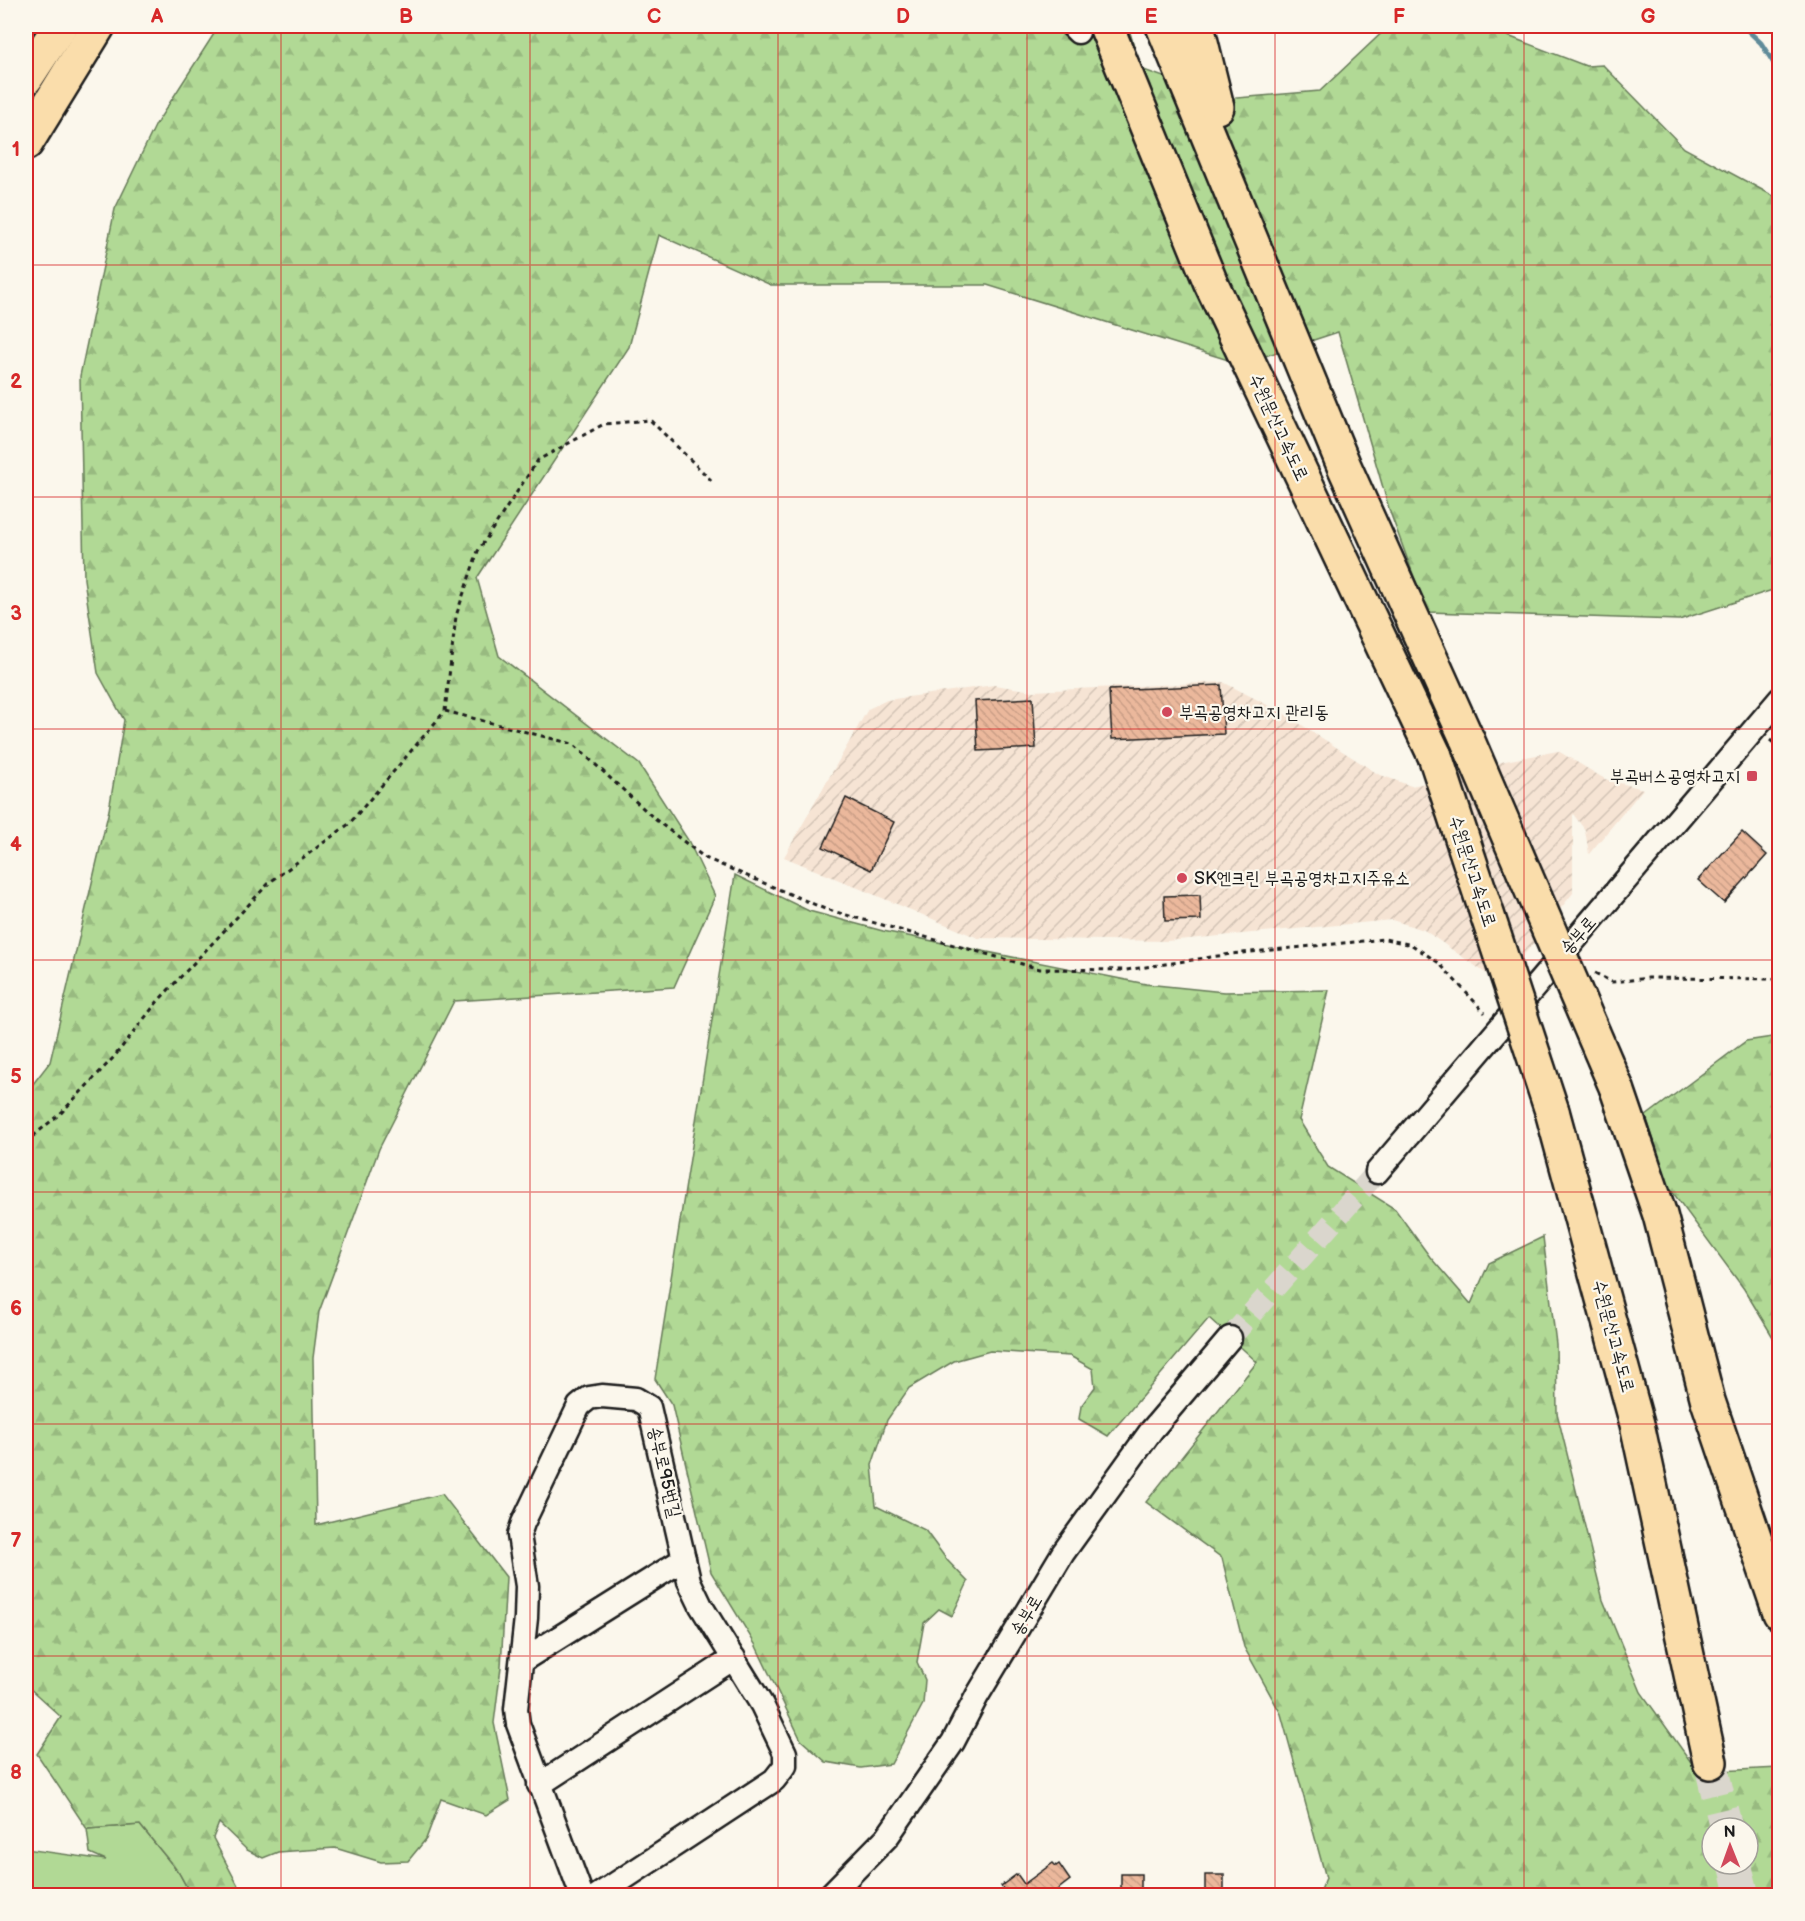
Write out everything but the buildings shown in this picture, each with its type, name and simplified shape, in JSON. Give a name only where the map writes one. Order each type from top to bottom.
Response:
[{"type":"highway","points":[[26,78],[60,26]]},
{"type":"highway","points":[[26,143],[98,26]]},
{"type":"highway","points":[[1163,26],[1253,239],[1344,466],[1467,739],[1617,1089],[1660,1215],[1708,1401],[1779,1613]]},
{"type":"highway","points":[[1197,26],[1200,48],[1253,239]]},
{"type":"highway","name":"수원문산고속도로","points":[[1085,28],[1210,281],[1436,756],[1552,1111],[1637,1424],[1710,1762]]},
{"type":"street","name":"송부로","points":[[1377,1172],[1779,699]]},
{"type":"street","name":"송부로","points":[[829,1896],[886,1836],[953,1742],[977,1696],[1063,1553],[1151,1431],[1230,1338]]},
{"type":"street","name":"송부로95번길","points":[[582,1896],[522,1740],[516,1708],[523,1660],[527,1586],[519,1535],[573,1414],[589,1398],[602,1396],[636,1399],[650,1407],[689,1581],[701,1606],[762,1705],[785,1753],[785,1766],[774,1780],[597,1896]]},
{"type":"street","points":[[523,1660],[684,1559]]},
{"type":"street","points":[[539,1785],[734,1658]]},
{"type":"path","points":[[26,1142],[62,1112],[114,1057],[158,1000],[270,882],[349,825],[445,711],[456,616],[478,551],[538,460],[604,424],[650,420],[714,483]]},
{"type":"path","points":[[445,711],[573,744],[656,820],[705,858],[825,909],[1040,969],[1126,970],[1231,954],[1385,939],[1412,945],[1439,963],[1499,1028]]},
{"type":"path","points":[[1565,951],[1612,982],[1648,978],[1779,978]]},
{"type":"shaded area","points":[[1223,682],[1283,713],[1378,774],[1411,786],[1456,777],[1505,761],[1558,751],[1605,779],[1643,789],[1589,854],[1585,830],[1573,814],[1573,893],[1501,984],[1424,930],[1392,920],[1167,941],[978,938],[784,857],[868,709],[887,700],[994,685],[1033,691]]},
{"type":"green space","points":[[219,26],[1128,26],[1141,69],[1225,99],[1320,91],[1389,26],[1482,26],[1586,66],[1603,65],[1684,148],[1779,199],[1779,588],[1679,620],[1427,612],[1390,512],[1338,332],[1241,364],[987,285],[771,285],[659,235],[629,347],[477,578],[499,656],[639,764],[688,840],[715,896],[674,987],[454,1001],[379,1149],[319,1312],[313,1358],[316,1525],[442,1494],[506,1577],[501,1667],[494,1723],[510,1800],[486,1815],[441,1799],[426,1839],[408,1861],[381,1862],[335,1848],[278,1852],[263,1858],[247,1850],[219,1823],[213,1838],[243,1895],[191,1895],[179,1873],[140,1825],[87,1829],[37,1754],[61,1717],[26,1685],[26,1093],[50,1062],[109,810],[124,720],[98,673],[84,579],[80,376],[115,209],[156,124]]},
{"type":"green space","points":[[735,875],[809,911],[883,931],[1146,984],[1224,992],[1329,990],[1299,1120],[1328,1167],[1395,1209],[1430,1257],[1471,1304],[1489,1263],[1543,1237],[1556,1344],[1557,1413],[1603,1600],[1641,1692],[1698,1772],[1779,1768],[1779,1895],[1319,1895],[1326,1878],[1281,1714],[1244,1647],[1222,1558],[1146,1502],[1257,1362],[1209,1318],[1108,1436],[1079,1419],[1081,1406],[1095,1387],[1093,1369],[1070,1356],[990,1351],[954,1361],[909,1388],[887,1420],[872,1465],[876,1506],[925,1530],[947,1560],[968,1582],[952,1616],[939,1609],[924,1623],[917,1662],[925,1680],[923,1704],[891,1764],[861,1768],[826,1762],[801,1740],[755,1644],[711,1572],[672,1405],[655,1379]]},
{"type":"green space","points":[[1780,1036],[1779,1347],[1744,1289],[1668,1186],[1646,1116],[1746,1041]]},
{"type":"green space","points":[[140,1825],[179,1873],[191,1895],[26,1895],[26,1849],[106,1860],[90,1853],[87,1829]]},
{"type":"waterway","points":[[1743,26],[1761,43],[1780,73]]},
{"type":"tunnel","points":[[1230,1338],[1377,1172]]},
{"type":"tunnel","points":[[1710,1762],[1723,1816]]},
{"type":"tunnel","points":[[1738,1876],[1743,1896]]},
{"type":"place","name":"부곡공영차고지 관리동","points":[[1167,712]]},
{"type":"place","name":"부곡버스공영차고지","points":[[1752,776]]},
{"type":"place","name":"SK엔크린 부곡공영차고지주유소","points":[[1182,878]]}]
